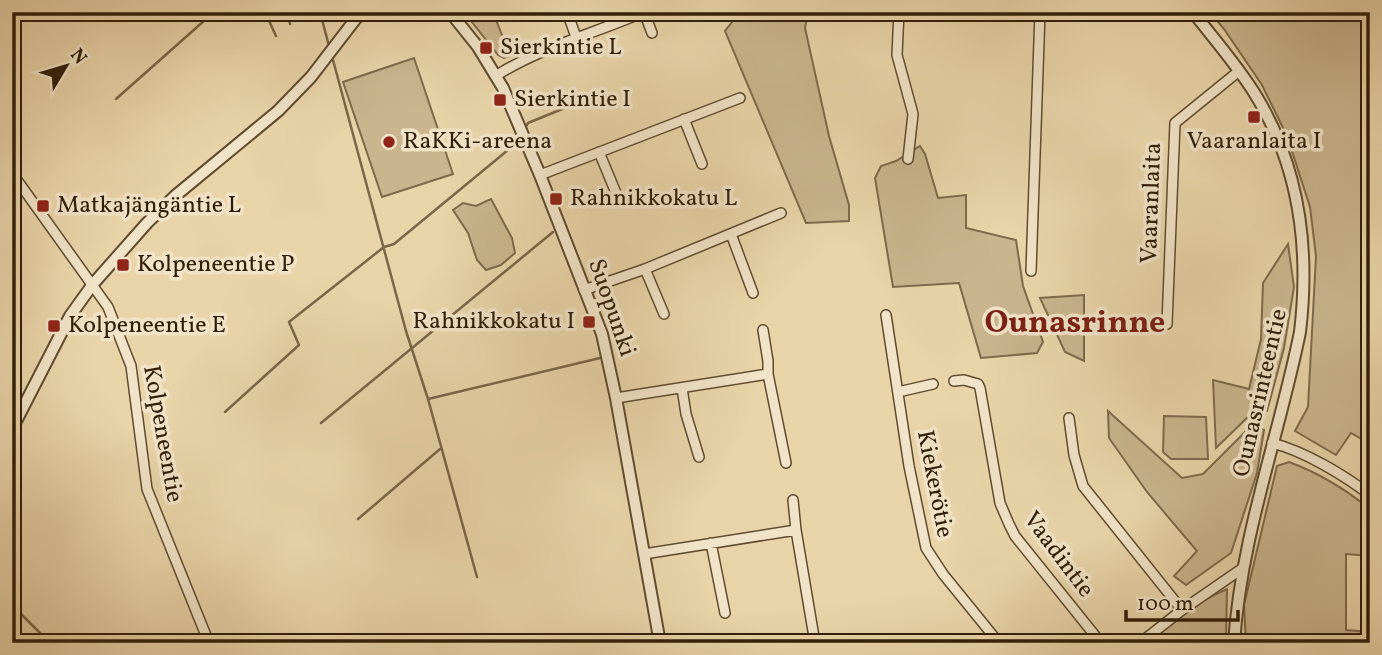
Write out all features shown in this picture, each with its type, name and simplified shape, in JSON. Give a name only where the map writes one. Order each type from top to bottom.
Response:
[{"type":"street","points":[[12,429],[71,316],[93,284],[175,196],[278,111],[311,77],[360,12]]},
{"type":"street","name":"Suopunki","points":[[450,12],[497,75],[540,175],[602,334],[660,643]]},
{"type":"street","points":[[567,12],[576,37]]},
{"type":"street","points":[[497,75],[576,37],[593,33],[644,12],[652,33]]},
{"type":"street","points":[[899,12],[897,55],[913,114],[908,159]]},
{"type":"street","points":[[1031,271],[1040,12]]},
{"type":"street","name":"Ounasrinteentie","points":[[1193,12],[1239,71],[1265,111],[1289,165],[1298,203],[1304,250],[1304,297],[1300,332],[1243,568],[1234,643]]},
{"type":"street","name":"Vaaranlaita","points":[[1167,324],[1175,123],[1239,71]]},
{"type":"street","points":[[540,175],[740,98]]},
{"type":"street","points":[[684,119],[702,164]]},
{"type":"street","points":[[599,152],[616,193]]},
{"type":"street","name":"Kolpeneentie","points":[[12,173],[108,307],[131,366],[147,489],[209,643]]},
{"type":"street","points":[[584,290],[645,270],[781,213]]},
{"type":"street","points":[[731,234],[753,293]]},
{"type":"street","points":[[645,270],[664,314]]},
{"type":"street","name":"Kiekerötie","points":[[886,315],[909,466],[926,548],[943,574],[999,643]]},
{"type":"street","points":[[763,330],[768,374],[786,463]]},
{"type":"street","points":[[616,398],[768,374]]},
{"type":"street","name":"Vaadintie","points":[[954,381],[971,381],[980,388],[1000,503],[1015,536],[1101,643]]},
{"type":"street","points":[[898,392],[933,384]]},
{"type":"street","points":[[682,388],[686,414],[699,457]]},
{"type":"street","points":[[1069,418],[1074,455],[1083,486],[1182,610]]},
{"type":"street","points":[[1272,443],[1288,448],[1343,476],[1370,495]]},
{"type":"street","points":[[793,500],[815,643]]},
{"type":"street","points":[[644,554],[796,530]]},
{"type":"street","points":[[711,542],[725,613]]},
{"type":"street","points":[[1140,643],[1243,568]]},
{"type":"shaded area","points":[[464,12],[493,12],[510,56],[504,58],[498,55]]},
{"type":"shaded area","points":[[740,12],[808,12],[805,28],[829,136],[849,205],[849,221],[806,223],[725,31]]},
{"type":"shaded area","points":[[1210,12],[1370,12],[1370,444],[1351,433],[1336,455],[1295,431],[1308,407],[1316,256],[1310,207],[1287,136],[1262,85]]},
{"type":"shaded area","points":[[414,58],[453,174],[382,197],[343,82]]},
{"type":"shaded area","points":[[920,146],[925,154],[938,198],[966,195],[966,228],[1016,240],[1023,286],[1043,342],[1037,353],[981,358],[959,283],[893,287],[875,178],[881,166],[896,161]]},
{"type":"shaded area","points":[[491,199],[512,238],[515,253],[501,265],[486,270],[477,260],[468,233],[453,210],[463,203],[476,206]]},
{"type":"shaded area","points":[[1288,244],[1294,287],[1284,348],[1267,411],[1249,416],[1216,448],[1213,380],[1249,389],[1261,339],[1263,283]]},
{"type":"shaded area","points":[[1084,295],[1084,361],[1065,352],[1040,298]]},
{"type":"shaded area","points":[[1108,411],[1182,478],[1203,474],[1251,426],[1264,430],[1257,473],[1231,553],[1186,585],[1174,576],[1197,551],[1147,492],[1109,438]]},
{"type":"shaded area","points":[[1164,416],[1206,417],[1208,459],[1171,459],[1163,452]]},
{"type":"shaded area","points":[[1289,462],[1331,482],[1370,509],[1370,556],[1346,554],[1346,630],[1370,632],[1370,640],[1347,639],[1345,643],[1246,643],[1244,605],[1277,466]]},
{"type":"shaded area","points":[[1227,589],[1226,643],[1145,643],[1182,610]]},
{"type":"waterway","points":[[116,99],[214,12]]},
{"type":"waterway","points":[[265,12],[276,36]]},
{"type":"waterway","points":[[287,12],[290,24]]},
{"type":"waterway","points":[[320,12],[329,46]]},
{"type":"waterway","points":[[333,60],[406,331],[428,399],[477,577]]},
{"type":"waterway","points":[[525,128],[528,123],[604,92]]},
{"type":"waterway","points":[[225,412],[299,345],[289,322],[384,247],[394,244],[513,146],[520,136]]},
{"type":"waterway","points":[[321,423],[553,232]]},
{"type":"waterway","points":[[428,399],[600,358]]},
{"type":"waterway","points":[[358,519],[440,449]]},
{"type":"waterway","points":[[12,605],[50,643]]},
{"type":"place","name":"Sierkintie L","points":[[486,48]]},
{"type":"place","name":"Sierkintie I","points":[[500,100]]},
{"type":"place","name":"Vaaranlaita I","points":[[1254,117]]},
{"type":"place","name":"RaKKi-areena","points":[[389,142]]},
{"type":"place","name":"Rahnikkokatu L","points":[[556,199]]},
{"type":"place","name":"Matkajängäntie L","points":[[43,206]]},
{"type":"place","name":"Kolpeneentie P","points":[[123,265]]},
{"type":"place","name":"Rahnikkokatu I","points":[[589,322]]},
{"type":"place","name":"Kolpeneentie E","points":[[54,326]]},
{"type":"district","name":"Ounasrinne","points":[[1075,324]]}]
